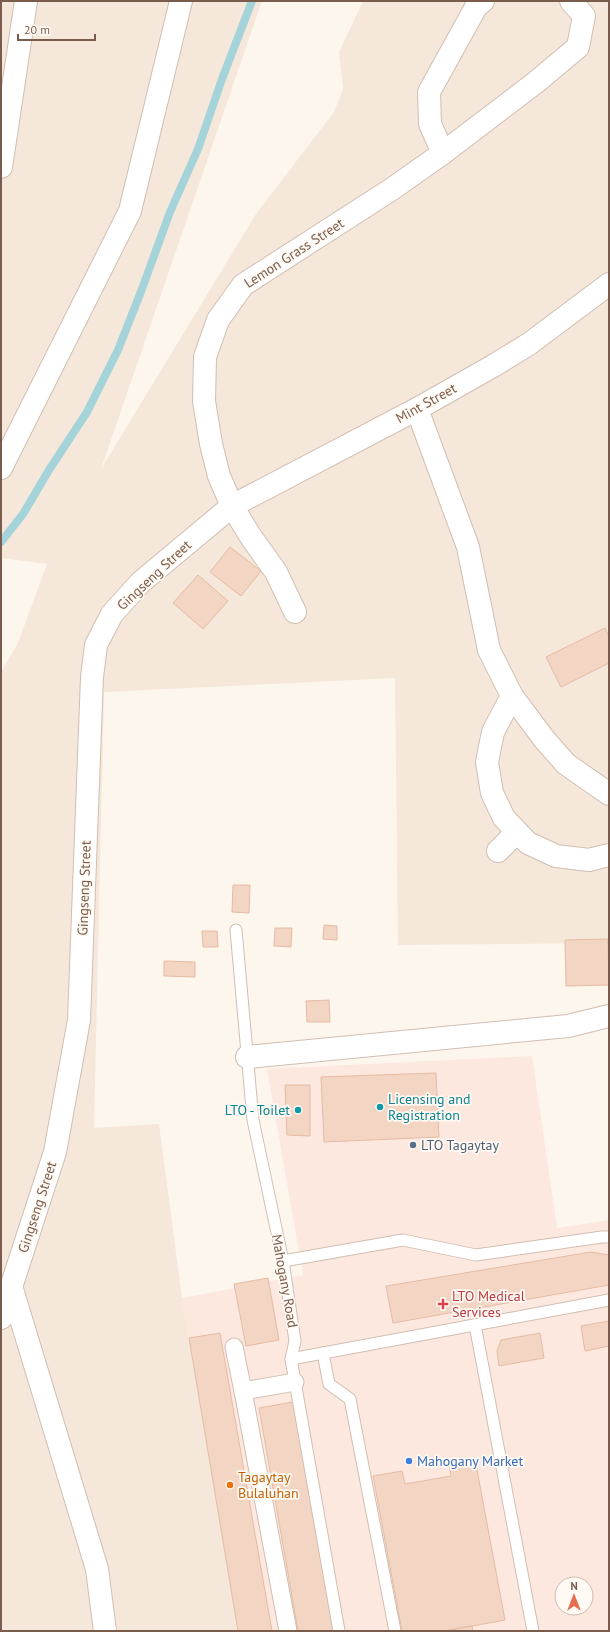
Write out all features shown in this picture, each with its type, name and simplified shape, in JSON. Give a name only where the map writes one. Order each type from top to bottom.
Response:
[{"type":"street","points":[[1,167],[26,1]]},
{"type":"street","points":[[1,468],[130,211],[181,1]]},
{"type":"street","points":[[443,153],[430,124],[430,92],[476,7],[483,1]]},
{"type":"street","name":"Lemon Grass Street","points":[[295,612],[276,572],[232,506],[219,476],[211,444],[204,401],[205,357],[218,320],[243,284],[392,189],[443,153],[535,83],[578,46],[584,16],[571,1]]},
{"type":"street","name":"Mint Street","points":[[232,506],[417,409],[529,344],[609,284]]},
{"type":"street","points":[[417,409],[468,547],[489,650],[512,696],[544,739],[566,764],[609,794]]},
{"type":"street","name":"Gingseng Street","points":[[1,1318],[55,1152],[79,1020],[92,677],[96,645],[112,614],[141,582],[232,506]]},
{"type":"street","points":[[512,696],[493,732],[487,762],[492,793],[504,818],[528,843],[556,856],[589,860],[609,855]]},
{"type":"street","points":[[498,851],[517,832]]},
{"type":"street","points":[[247,1057],[568,1026],[609,1016]]},
{"type":"street","points":[[11,1286],[97,1569],[105,1631]]},
{"type":"street","points":[[234,1347],[288,1631]]},
{"type":"street","points":[[243,1391],[295,1382]]},
{"type":"lane","name":"Mahogany Road","points":[[236,930],[253,1120],[283,1261],[296,1341],[291,1360],[339,1631]]},
{"type":"lane","points":[[283,1261],[403,1240],[476,1255],[609,1237]]},
{"type":"lane","points":[[291,1360],[609,1300]]},
{"type":"lane","points":[[475,1325],[532,1631]]},
{"type":"lane","points":[[323,1353],[329,1384],[350,1399],[395,1631]]},
{"type":"shaded area","points":[[1,1],[262,1],[101,469],[256,214],[334,112],[343,89],[339,52],[363,1],[609,1],[609,943],[398,945],[395,678],[104,692],[94,1128],[159,1124],[182,1298],[238,1631],[1,1631],[1,672],[18,643],[47,564],[1,558]]},
{"type":"shaded area","name":"Mahogany Market","points":[[532,1056],[557,1228],[609,1220],[609,1631],[238,1631],[182,1298],[303,1275],[267,1069]]},
{"type":"building","points":[[230,547],[261,571],[241,596],[210,572]]},
{"type":"building","points":[[198,575],[228,601],[203,629],[173,603]]},
{"type":"building","points":[[605,628],[609,637],[609,663],[561,687],[546,657]]},
{"type":"building","points":[[233,885],[250,885],[249,913],[232,912]]},
{"type":"building","points":[[324,925],[337,926],[337,940],[323,939]]},
{"type":"building","points":[[275,928],[292,928],[291,947],[274,946]]},
{"type":"building","points":[[202,931],[217,931],[218,947],[203,947]]},
{"type":"building","points":[[608,939],[609,985],[566,986],[565,940]]},
{"type":"building","points":[[164,961],[195,962],[195,977],[164,976]]},
{"type":"building","points":[[329,1000],[330,1022],[307,1022],[306,1001]]},
{"type":"building","name":"Licensing and Registration","points":[[436,1073],[439,1137],[324,1142],[321,1077]]},
{"type":"building","name":"LTO - Toilet","points":[[285,1085],[310,1085],[310,1136],[287,1135]]},
{"type":"building","name":"LTO Medical Services","points":[[591,1252],[609,1255],[609,1285],[393,1323],[386,1286]]},
{"type":"building","points":[[268,1278],[279,1340],[246,1346],[234,1284]]},
{"type":"building","points":[[609,1321],[609,1346],[585,1351],[581,1326]]},
{"type":"building","name":"Tagaytay Bulaluhan","points":[[220,1333],[272,1631],[238,1631],[189,1338]]},
{"type":"building","points":[[540,1333],[544,1358],[499,1366],[497,1351],[501,1340]]},
{"type":"building","points":[[293,1402],[334,1631],[298,1631],[259,1408]]},
{"type":"building","points":[[475,1459],[505,1620],[445,1631],[402,1631],[373,1476],[402,1471],[405,1484],[451,1476],[449,1463]]},
{"type":"building","points":[[472,1626],[473,1631],[445,1631]]},
{"type":"waterway","points":[[1,542],[23,514],[49,470],[87,412],[118,350],[170,212],[198,149],[222,79],[252,1]]},
{"type":"place","name":"Licensing and Registration","points":[[380,1107]]},
{"type":"place","name":"LTO - Toilet","points":[[298,1110]]},
{"type":"place","name":"LTO Tagaytay","points":[[413,1145]]},
{"type":"place","name":"LTO Medical Services","points":[[443,1304]]},
{"type":"place","name":"Mahogany Market","points":[[409,1461]]},
{"type":"place","name":"Tagaytay Bulaluhan","points":[[230,1485]]}]
